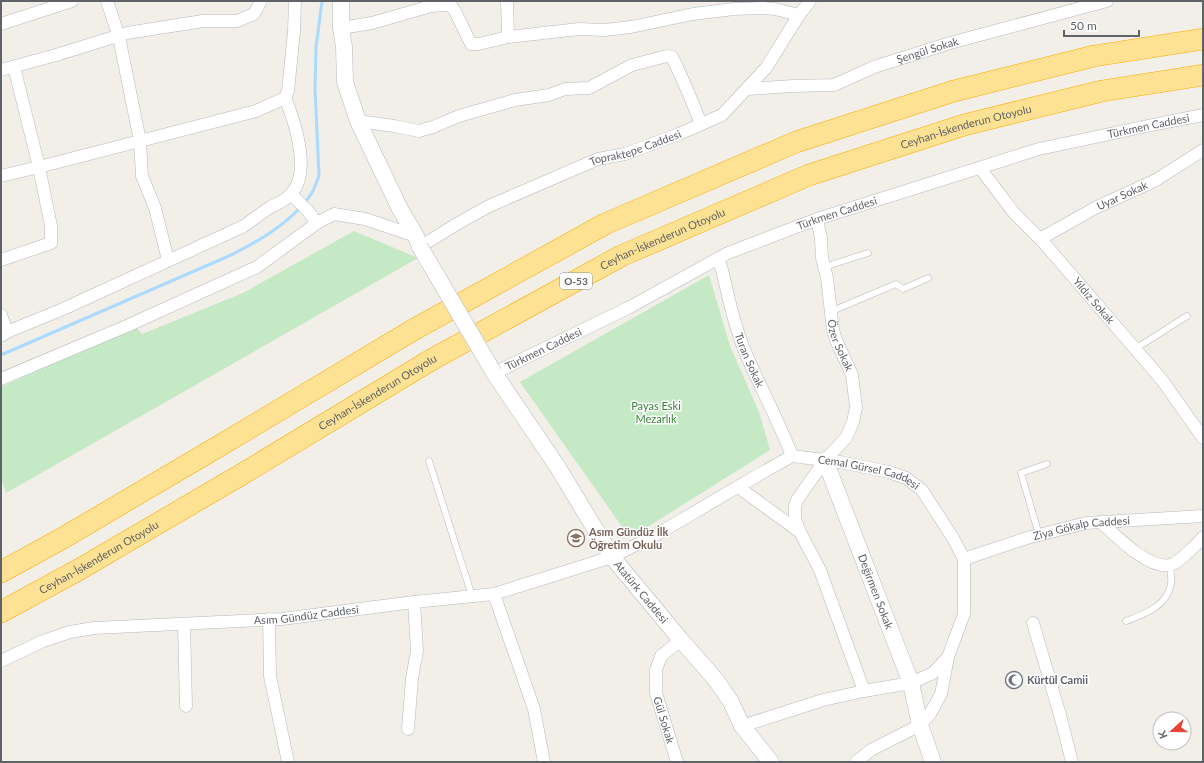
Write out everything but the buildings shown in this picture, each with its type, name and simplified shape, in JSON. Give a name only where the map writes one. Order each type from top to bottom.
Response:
[{"type":"highway","points":[[1,572],[63,538],[413,330],[605,224],[796,142],[954,91],[1094,56],[1203,39]]},
{"type":"highway","name":"Ceyhan-İskenderun Otoyolu","points":[[1,612],[80,569],[244,473],[431,360],[621,256],[808,175],[964,125],[1102,91],[1203,75]]},
{"type":"street","points":[[1,24],[72,1]]},
{"type":"street","points":[[107,1],[119,37],[140,141],[142,176],[156,208],[168,260]]},
{"type":"street","points":[[1,70],[127,34],[203,22],[237,21],[254,14],[261,1]]},
{"type":"street","points":[[295,1],[294,31],[286,98],[296,130],[300,153],[301,171],[295,197]]},
{"type":"street","name":"Atatürk Caddesi","points":[[341,1],[341,28],[344,47],[345,82],[358,121],[400,209],[418,241],[494,373],[557,466],[612,557],[716,680],[731,702],[742,726],[771,762]]},
{"type":"street","points":[[507,1],[508,37]]},
{"type":"street","name":"Topraktepe Caddesi","points":[[418,241],[455,225],[489,206],[598,159],[625,154],[680,134],[722,115],[748,89],[766,68],[799,15],[810,1]]},
{"type":"street","name":"Şengül Sokak","points":[[748,89],[834,85],[874,66],[950,43],[1106,1]]},
{"type":"street","points":[[341,28],[372,23],[431,6],[444,5],[451,6],[455,11],[471,44],[479,44],[508,37],[579,29],[605,30],[631,27],[693,14],[734,9],[775,9],[799,15]]},
{"type":"street","points":[[358,121],[419,131],[459,116],[515,100],[549,95],[566,89],[589,88],[632,65],[667,56],[672,57],[679,70],[701,124]]},
{"type":"street","points":[[1,260],[51,243],[51,226],[39,167],[14,67]]},
{"type":"street","points":[[1,176],[256,111],[286,98]]},
{"type":"street","name":"Türkmen Caddesi","points":[[494,373],[630,307],[728,253],[817,219],[1039,149],[1203,115]]},
{"type":"street","name":"Uyar Sokak","points":[[1040,239],[1095,208],[1156,180],[1203,150]]},
{"type":"street","name":"Yıldız Sokak","points":[[980,168],[1014,213],[1040,239],[1162,380],[1203,438]]},
{"type":"street","points":[[295,197],[308,210],[317,223]]},
{"type":"street","points":[[1,315],[4,334],[63,309],[244,226],[266,210],[295,197]]},
{"type":"street","points":[[1,379],[129,325],[257,267],[317,223],[334,214],[365,219],[418,241]]},
{"type":"street","name":"Özer Sokak","points":[[800,532],[795,519],[795,506],[797,500],[825,460],[846,438],[853,422],[856,407],[852,375],[836,340],[817,219]]},
{"type":"street","name":"Turan Sokak","points":[[718,258],[724,272],[736,325],[743,345],[782,429],[792,456]]},
{"type":"street","points":[[612,557],[661,532],[792,456]]},
{"type":"street","name":"Cemal Gürsel Caddesi","points":[[742,726],[823,700],[911,682],[934,673],[948,657],[964,614],[964,559],[953,538],[922,490],[906,478],[889,472],[840,462],[792,456]]},
{"type":"street","name":"Değirmen Sokak","points":[[825,460],[911,682],[920,725],[933,762]]},
{"type":"street","points":[[738,487],[800,532],[820,570],[864,691]]},
{"type":"street","name":"Ziya Gökalp Caddesi","points":[[964,559],[1039,535],[1086,523],[1203,516]]},
{"type":"street","points":[[1102,523],[1122,542],[1144,558],[1162,566],[1174,564],[1203,538]]},
{"type":"street","name":"Asım Gündüz Caddesi","points":[[1,661],[43,641],[70,632],[94,628],[269,619],[494,594],[612,557]]},
{"type":"street","points":[[494,594],[534,709],[544,762]]},
{"type":"street","points":[[408,729],[412,678],[417,651],[414,602]]},
{"type":"street","points":[[269,619],[270,676],[288,762]]},
{"type":"street","points":[[1032,622],[1060,715],[1072,762]]},
{"type":"street","points":[[184,624],[186,706]]},
{"type":"street","name":"Gül Sokak","points":[[677,762],[656,693],[656,670],[661,656],[681,640]]},
{"type":"street","points":[[856,762],[871,750],[920,725],[930,714],[941,694],[948,657]]},
{"type":"street","points":[[742,726],[759,762]]},
{"type":"lane","points":[[824,267],[868,253]]},
{"type":"lane","points":[[832,311],[896,284],[903,289],[928,278]]},
{"type":"lane","points":[[1135,349],[1188,316]]},
{"type":"lane","points":[[428,461],[472,596]]},
{"type":"lane","points":[[1039,535],[1021,473],[1047,464]]},
{"type":"lane","points":[[1126,620],[1150,612],[1161,603],[1171,583],[1170,564]]},
{"type":"green space","points":[[354,231],[418,258],[6,493],[1,478],[1,387],[136,327],[142,334],[243,293]]},
{"type":"green space","name":"Payas Eski Mezarlık","points":[[709,275],[730,346],[759,412],[770,450],[630,538],[520,382]]},
{"type":"waterway","points":[[305,203],[313,191],[319,176],[315,89],[316,47],[322,1]]},
{"type":"waterway","points":[[1,355],[231,255],[268,234],[285,222],[301,207]]},
{"type":"place","name":"Asım Gündüz İlk Öğretim Okulu","points":[[576,538]]},
{"type":"place","name":"Kürtül Camii","points":[[1014,680]]}]
